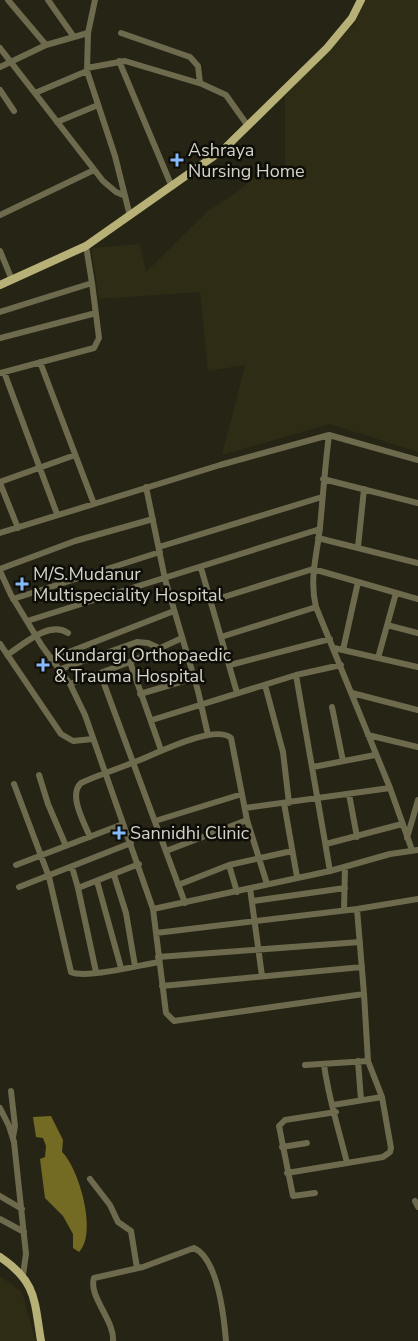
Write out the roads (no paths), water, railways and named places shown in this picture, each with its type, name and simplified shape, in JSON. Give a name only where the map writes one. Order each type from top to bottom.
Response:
[{"type":"main road","points":[[0,285],[86,246],[172,188],[224,149],[326,48],[352,18],[361,0]]},
{"type":"main road","points":[[0,1258],[23,1275],[30,1288],[41,1341]]},
{"type":"street","points":[[8,0],[46,45]]},
{"type":"street","points":[[48,0],[74,37]]},
{"type":"street","points":[[95,0],[88,33],[87,69],[115,156],[123,195],[130,216]]},
{"type":"street","points":[[0,67],[46,45],[88,33]]},
{"type":"street","points":[[122,33],[190,56],[198,66],[200,83]]},
{"type":"street","points":[[0,48],[94,170],[116,192],[123,195]]},
{"type":"street","points":[[35,93],[87,69],[119,61],[200,83],[226,95],[248,126]]},
{"type":"street","points":[[119,61],[172,188]]},
{"type":"street","points":[[0,90],[14,111]]},
{"type":"street","points":[[57,122],[98,106]]},
{"type":"street","points":[[0,215],[94,170]]},
{"type":"street","points":[[57,514],[2,373],[94,348],[99,338],[86,246]]},
{"type":"street","points":[[0,251],[12,280]]},
{"type":"street","points":[[0,312],[92,284]]},
{"type":"street","points":[[0,338],[96,313]]},
{"type":"street","points":[[40,362],[94,504]]},
{"type":"street","points":[[0,533],[146,487],[329,435],[418,460]]},
{"type":"street","points":[[154,909],[330,871],[415,850],[407,838],[390,788],[316,607],[312,592],[329,435]]},
{"type":"street","points":[[18,528],[0,482],[75,455]]},
{"type":"street","points":[[323,479],[418,503]]},
{"type":"street","points":[[146,487],[165,578],[194,678],[208,735]]},
{"type":"street","points":[[358,547],[364,489]]},
{"type":"street","points":[[13,599],[322,497]]},
{"type":"street","points":[[153,519],[75,541],[0,570],[13,599],[27,622],[58,670],[70,684],[93,739],[154,909],[166,1013],[174,1021],[364,994]]},
{"type":"street","points":[[27,622],[320,529]]},
{"type":"street","points":[[318,538],[418,562]]},
{"type":"street","points":[[201,568],[238,693]]},
{"type":"street","points":[[211,601],[313,569],[418,599]]},
{"type":"street","points":[[343,650],[358,582]]},
{"type":"street","points":[[378,658],[396,593]]},
{"type":"street","points":[[221,637],[316,607]]},
{"type":"street","points":[[51,659],[174,611]]},
{"type":"street","points":[[387,625],[418,633]]},
{"type":"street","points":[[7,655],[36,636],[55,629],[62,629],[68,633]]},
{"type":"street","points":[[70,684],[130,662],[182,638]]},
{"type":"street","points":[[230,665],[330,638]]},
{"type":"street","points":[[58,670],[137,642],[148,643],[159,648]]},
{"type":"street","points":[[0,644],[61,734],[73,741],[93,739]]},
{"type":"street","points":[[334,648],[418,667]]},
{"type":"street","points":[[130,662],[161,750]]},
{"type":"street","points":[[152,720],[265,685],[341,665]]},
{"type":"street","points":[[100,673],[185,903]]},
{"type":"street","points":[[296,676],[330,871]]},
{"type":"street","points":[[140,694],[194,678]]},
{"type":"street","points":[[265,685],[283,752],[292,851],[297,877]]},
{"type":"street","points":[[352,694],[418,710]]},
{"type":"street","points":[[332,707],[343,761]]},
{"type":"street","points":[[90,837],[76,792],[81,783],[134,763],[161,750],[208,735],[224,734],[232,738],[247,820],[267,884]]},
{"type":"street","points":[[368,735],[418,747]]},
{"type":"street","points":[[313,767],[375,755]]},
{"type":"street","points":[[39,775],[48,804],[66,846]]},
{"type":"street","points":[[14,784],[48,877],[69,968],[75,974],[135,966],[159,960],[360,942]]},
{"type":"street","points":[[245,808],[390,788]]},
{"type":"street","points":[[155,821],[242,794]]},
{"type":"street","points":[[349,794],[357,837]]},
{"type":"street","points":[[407,838],[418,800]]},
{"type":"street","points":[[166,851],[247,820]]},
{"type":"street","points":[[16,865],[123,824]]},
{"type":"street","points":[[326,844],[402,824]]},
{"type":"street","points":[[19,887],[48,877],[131,842]]},
{"type":"street","points":[[178,885],[229,865],[292,851]]},
{"type":"street","points":[[78,888],[138,864]]},
{"type":"street","points":[[229,865],[237,892]]},
{"type":"street","points":[[72,867],[96,972]]},
{"type":"street","points":[[344,910],[345,867]]},
{"type":"street","points":[[114,875],[126,914],[135,966]]},
{"type":"street","points":[[97,881],[121,968]]},
{"type":"street","points":[[250,888],[262,976]]},
{"type":"street","points":[[253,901],[345,888]]},
{"type":"street","points":[[156,933],[357,909],[418,899]]},
{"type":"street","points":[[288,1173],[383,1157],[390,1152],[391,1148],[382,1097],[368,1061],[357,909]]},
{"type":"street","points":[[162,986],[362,967]]},
{"type":"street","points":[[358,1061],[361,1100]]},
{"type":"street","points":[[304,1065],[368,1061]]},
{"type":"street","points":[[324,1064],[328,1090],[336,1112],[346,1163]]},
{"type":"street","points":[[11,1091],[15,1126],[13,1137]]},
{"type":"street","points":[[333,1105],[382,1097]]},
{"type":"street","points":[[0,1108],[13,1137],[26,1254],[23,1275]]},
{"type":"street","points":[[315,1193],[293,1196],[282,1147],[280,1126],[285,1120],[336,1112]]},
{"type":"street","points":[[282,1147],[307,1143]]},
{"type":"street","points":[[90,1179],[110,1205],[118,1222],[131,1231],[138,1268]]},
{"type":"street","points":[[0,1196],[22,1209]]},
{"type":"street","points":[[0,1219],[24,1232]]},
{"type":"street","points":[[115,1340],[94,1287],[94,1278],[138,1268],[188,1249],[200,1251],[206,1258],[220,1301],[226,1341]]},
{"type":"place","name":"Ashraya Nursing Home","points":[[177,160]]},
{"type":"place","name":"M/S.Mudanur Multispeciality Hospital","points":[[22,584]]},
{"type":"place","name":"Kundargi Orthopaedic & Trauma Hospital","points":[[43,665]]},
{"type":"place","name":"Sannidhi Clinic","points":[[119,833]]}]
